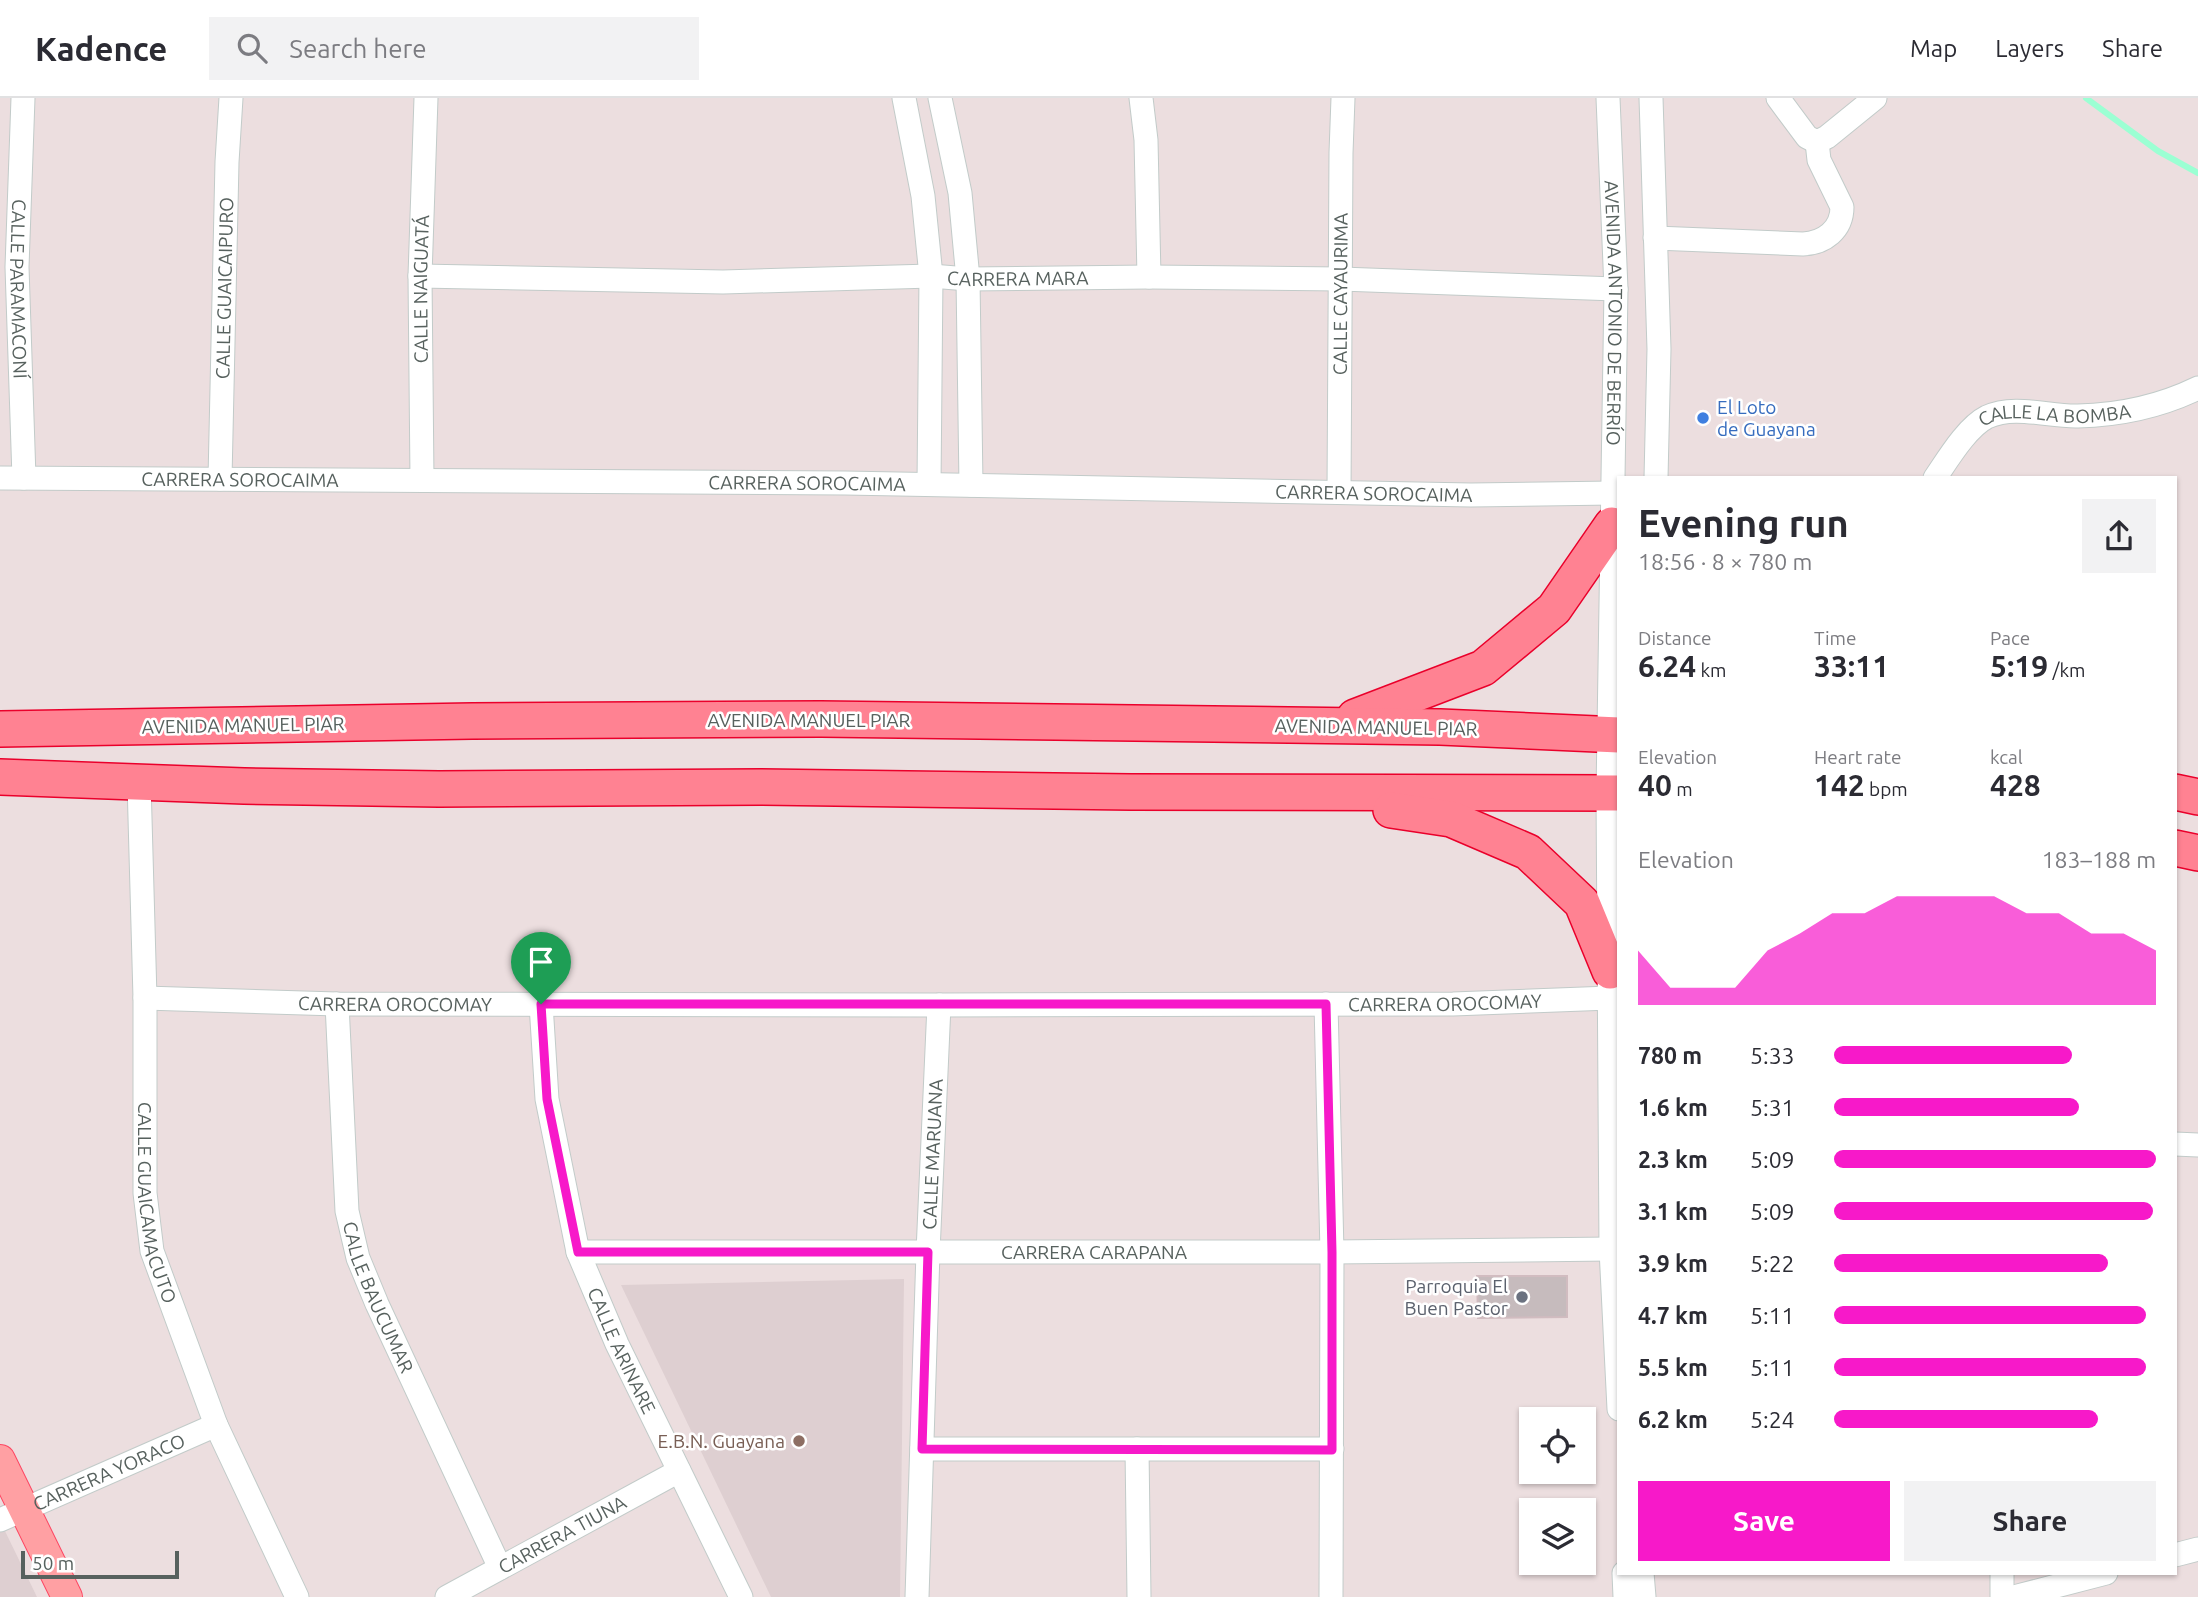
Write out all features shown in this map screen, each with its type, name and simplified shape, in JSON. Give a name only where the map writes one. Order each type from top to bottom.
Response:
[{"type":"highway","points":[[1329,725],[1483,668],[1555,609],[1612,509]]},
{"type":"highway","name":"AVENIDA MANUEL PIAR","points":[[0,729],[821,719],[1440,727],[1614,734]]},
{"type":"highway","points":[[0,777],[439,789],[761,787],[1614,793]]},
{"type":"highway","points":[[1291,792],[1451,819],[1528,852],[1581,903],[1610,985]]},
{"type":"highway","points":[[2177,792],[2198,797]]},
{"type":"highway","points":[[2177,848],[2198,853]]},
{"type":"main road","points":[[0,1460],[13,1515],[67,1597]]},
{"type":"street","name":"CALLE PARAMACONÍ","points":[[23,98],[17,267],[23,478]]},
{"type":"street","name":"CALLE GUAICAIPURO","points":[[220,479],[227,162],[231,98]]},
{"type":"street","name":"CALLE NAIGUATÁ","points":[[422,480],[420,276],[426,98]]},
{"type":"street","points":[[904,98],[923,196],[931,275],[929,484]]},
{"type":"street","points":[[940,98],[960,193],[968,279],[971,485]]},
{"type":"street","points":[[1141,98],[1146,140],[1149,277]]},
{"type":"street","name":"CALLE CAYAURIMA","points":[[1339,492],[1343,98]]},
{"type":"street","name":"AVENIDA ANTONIO DE BERRÍO","points":[[1608,98],[1616,289],[1612,509],[1614,793],[1610,985],[1611,1249],[1617,1354]]},
{"type":"street","points":[[1651,98],[1658,349],[1657,476]]},
{"type":"street","points":[[1778,98],[1807,138],[1817,142],[1875,98]]},
{"type":"street","points":[[1655,238],[1803,244],[1822,240],[1835,229],[1842,215],[1842,207],[1819,160],[1817,142]]},
{"type":"street","name":"CARRERA MARA","points":[[420,276],[723,282],[931,275],[968,279],[1341,279],[1616,289]]},
{"type":"street","name":"CALLE LA BOMBA","points":[[1936,476],[1978,423],[1997,414],[2021,411],[2062,416],[2103,415],[2162,402],[2198,387]]},
{"type":"street","name":"CARRERA SOROCAIMA","points":[[0,478],[929,484],[1471,495],[1612,509]]},
{"type":"street","name":"CALLE GUAICAMACUTO","points":[[139,782],[145,998],[145,1193],[152,1251],[216,1425],[297,1597]]},
{"type":"street","name":"CARRERA OROCOMAY","points":[[145,998],[337,1004],[1453,1003],[1610,985]]},
{"type":"street","name":"CALLE BAUCUMAR","points":[[337,1004],[347,1211],[358,1258],[382,1317],[500,1568]]},
{"type":"street","name":"CALLE ARINARE","points":[[541,1004],[547,1099],[578,1252],[617,1344],[741,1597]]},
{"type":"street","points":[[1326,1004],[1332,1252],[1331,1597]]},
{"type":"street","name":"CALLE MARUANA","points":[[917,1597],[939,1005]]},
{"type":"street","points":[[2177,1144],[2198,1145]]},
{"type":"street","name":"CARRERA CARAPANA","points":[[578,1252],[1332,1252],[1611,1249]]},
{"type":"street","name":"CARRERA YORACO","points":[[13,1515],[216,1425]]},
{"type":"street","points":[[922,1449],[1332,1450]]},
{"type":"street","points":[[1137,1449],[1139,1597]]},
{"type":"street","name":"CARRERA TIUNA","points":[[447,1597],[679,1471]]},
{"type":"street","points":[[2177,1554],[2198,1549]]},
{"type":"street","points":[[1624,1575],[1625,1597]]},
{"type":"street","points":[[1642,1575],[1644,1597]]},
{"type":"street","points":[[2002,1575],[2003,1597]]},
{"type":"street","points":[[2014,1597],[2098,1575]]},
{"type":"shaded area","name":"E.B.N. Guayana","points":[[904,1279],[900,1597],[771,1597],[621,1285]]},
{"type":"shaded area","points":[[4,1529],[37,1597],[0,1597],[0,1531]]},
{"type":"building","name":"Parroquia El Buen Pastor","points":[[1477,1276],[1567,1276],[1567,1317],[1478,1318]]},
{"type":"waterway","points":[[2086,98],[2158,151],[2198,173]]},
{"type":"place","name":"El Loto de Guayana","points":[[1703,418]]},
{"type":"place","name":"Parroquia El Buen Pastor","points":[[1522,1297]]},
{"type":"place","name":"E.B.N. Guayana","points":[[799,1441]]},
{"type":"route","points":[[541,1004],[1326,1004],[1332,1252],[1332,1450],[922,1449],[928,1252],[578,1252],[547,1099],[541,1004]]}]
